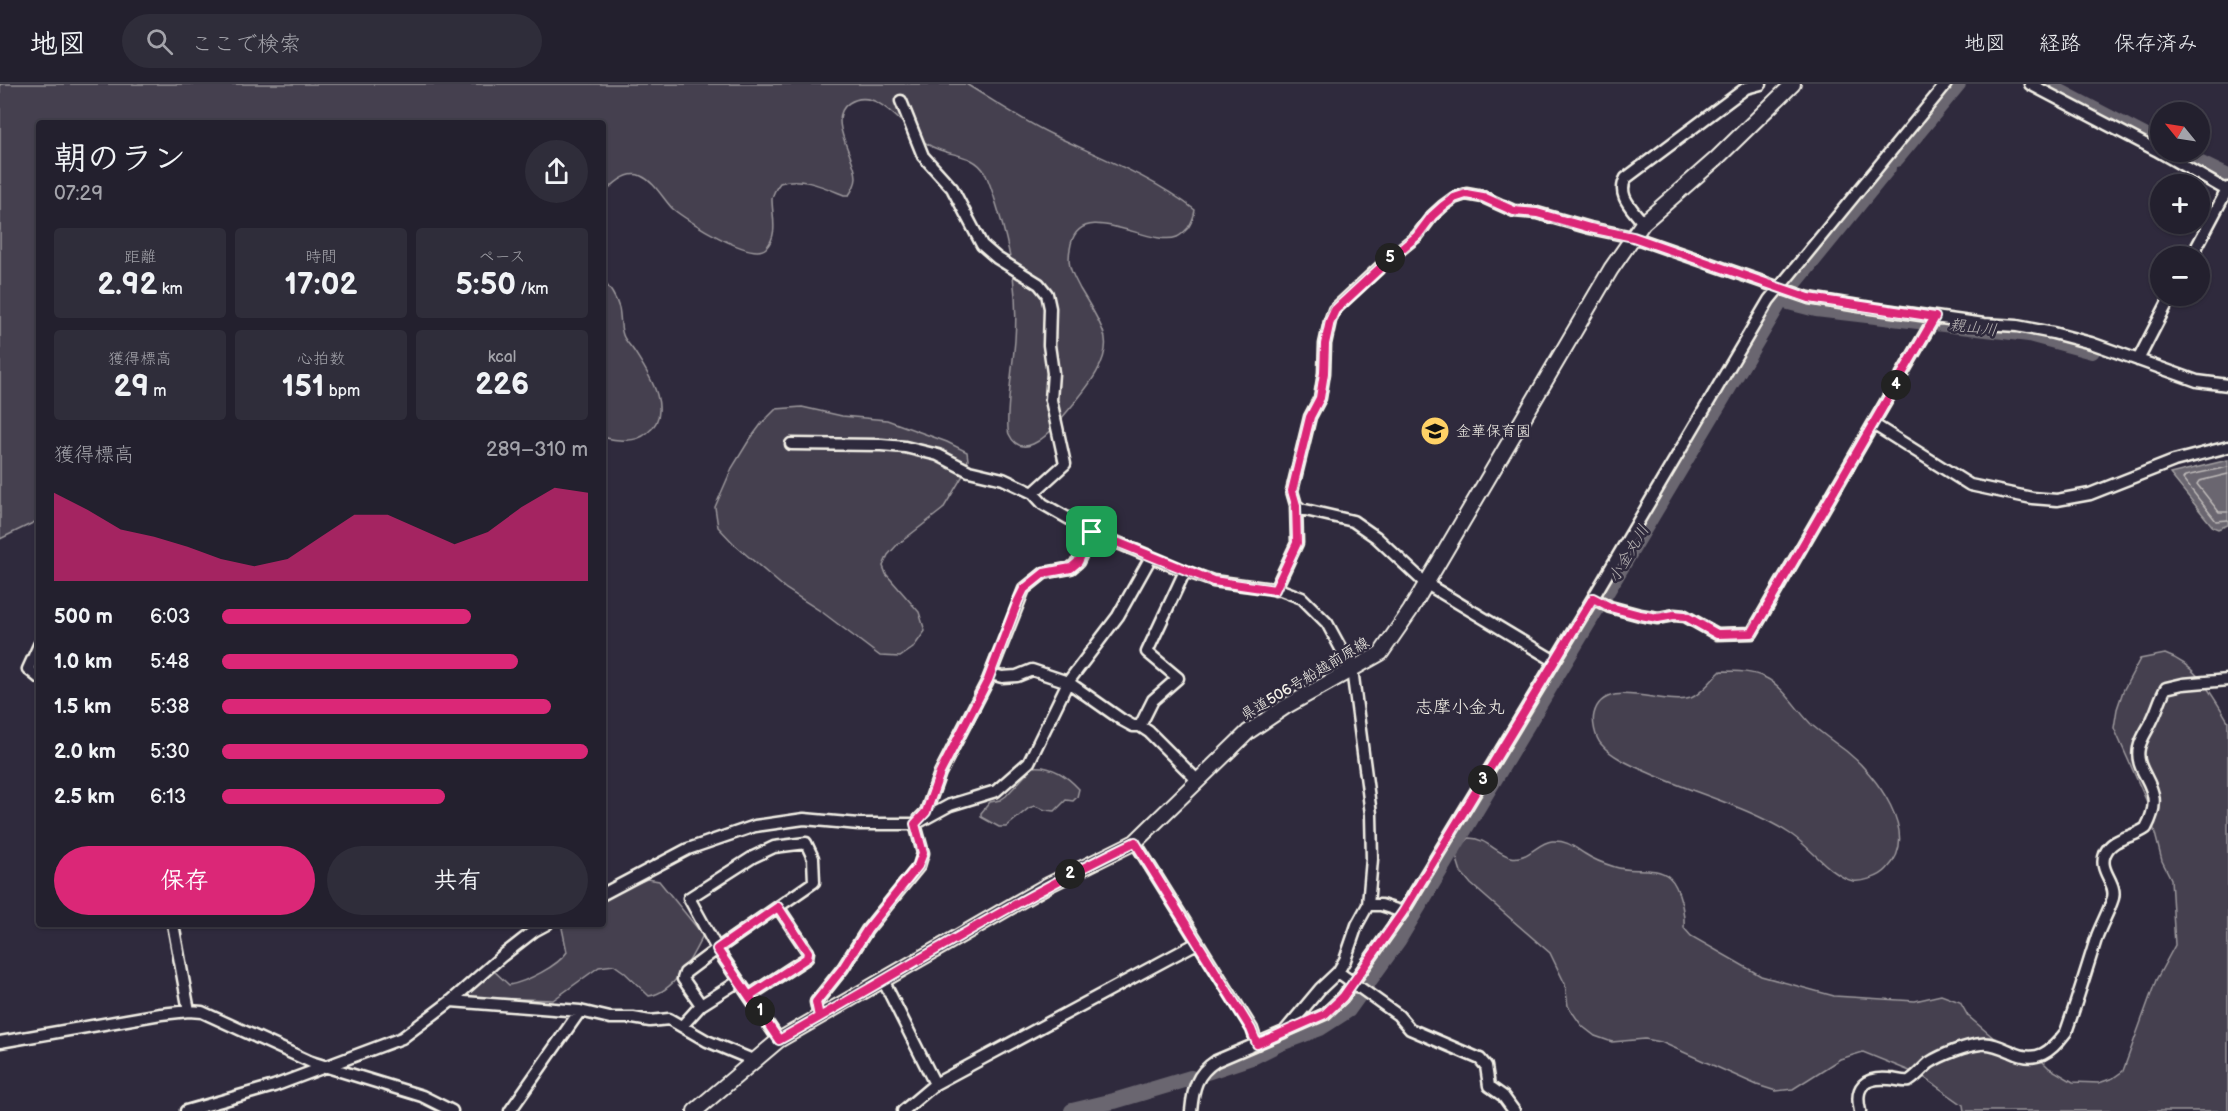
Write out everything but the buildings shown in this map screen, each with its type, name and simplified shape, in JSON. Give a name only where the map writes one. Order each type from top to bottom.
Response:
[{"type":"main road","name":"県道506号船越前原線","points":[[695,1111],[779,1040],[1048,885],[1135,842],[1248,732],[1285,707],[1381,653],[1410,611],[1611,269],[1643,223],[1716,159],[1793,84]]},
{"type":"street","points":[[1643,223],[1623,197],[1622,189],[1626,178],[1746,88],[1761,84]]},
{"type":"street","points":[[1191,1111],[1194,1088],[1206,1068],[1216,1061],[1325,1014],[1343,997],[1403,912],[1593,598],[1769,300],[1946,84]]},
{"type":"street","points":[[2030,84],[2228,190],[2197,246]]},
{"type":"street","points":[[901,101],[923,156],[952,188],[982,245],[997,258],[1039,284],[1047,294],[1051,317],[1049,345],[1053,373],[1051,400],[1065,464],[1034,493]]},
{"type":"street","points":[[1275,590],[1297,543],[1296,505],[1292,491],[1310,417],[1320,398],[1325,344],[1335,310],[1417,236],[1443,206],[1454,198],[1466,194],[1514,211],[1537,213],[1633,237],[1809,298],[1933,321],[2017,326],[2053,333],[2091,343],[2197,381],[2228,385]]},
{"type":"street","points":[[2138,360],[2166,306]]},
{"type":"street","points":[[1593,598],[1610,607],[1658,618],[1674,615],[1685,616],[1717,634],[1752,633],[1933,321]]},
{"type":"street","points":[[1873,424],[1970,485],[2032,498],[2056,500],[2090,494],[2174,461],[2228,447]]},
{"type":"street","points":[[791,444],[862,444],[905,447],[938,455],[969,471],[1003,479],[1034,493],[1044,504],[1092,532],[1185,572],[1213,581],[1275,590],[1302,598],[1327,623],[1352,669],[1371,814],[1372,859],[1368,905],[1357,925],[1345,960],[1338,972],[1320,989],[1284,1032]]},
{"type":"street","points":[[1296,505],[1301,509],[1353,521],[1376,537],[1425,583],[1555,661]]},
{"type":"street","points":[[915,824],[926,812],[940,773],[991,674],[1024,589],[1044,573],[1071,568],[1078,562],[1092,532]]},
{"type":"street","points":[[606,892],[688,849],[755,826],[804,819],[859,824],[915,824],[950,805],[996,791],[1029,762],[1068,682],[1118,616],[1151,557]]},
{"type":"street","points":[[1140,726],[1153,700],[1178,678],[1147,652],[1185,572]]},
{"type":"street","points":[[36,652],[28,669],[36,676]]},
{"type":"street","points":[[991,674],[1002,677],[1017,676],[1032,670],[1068,682],[1122,720],[1133,726],[1140,726],[1149,732],[1198,781]]},
{"type":"street","points":[[1860,1111],[1858,1092],[1867,1081],[1889,1079],[1909,1082],[1939,1057],[1982,1043],[2016,1054],[2032,1056],[2045,1054],[2055,1047],[2066,1032],[2113,896],[2113,887],[2103,868],[2105,854],[2115,842],[2146,828],[2153,817],[2155,806],[2153,791],[2140,763],[2138,749],[2160,698],[2166,688],[2228,680]]},
{"type":"street","points":[[819,1017],[816,1002],[843,968],[867,930],[918,866],[923,853],[915,824]]},
{"type":"street","points":[[1135,842],[1204,951],[1251,1029],[1257,1044]]},
{"type":"street","points":[[701,1005],[683,979],[685,973],[717,949],[814,882],[813,858],[806,843],[774,847],[753,857],[689,898],[717,949],[779,1040]]},
{"type":"street","points":[[1368,905],[1382,905],[1403,912]]},
{"type":"street","points":[[749,996],[807,958],[808,952],[778,907]]},
{"type":"street","points":[[174,927],[189,1011]]},
{"type":"street","points":[[186,1111],[274,1086],[402,1038],[451,1001],[502,956],[541,927]]},
{"type":"street","points":[[903,1111],[935,1084],[1197,943]]},
{"type":"street","points":[[1338,972],[1398,1015],[1410,1029],[1480,1059],[1486,1066],[1489,1086],[1503,1096],[1514,1111]]},
{"type":"street","points":[[883,980],[935,1084]]},
{"type":"street","points":[[682,1026],[701,1005],[739,981]]},
{"type":"street","points":[[451,1001],[580,1011],[610,1018],[650,1021],[669,1019],[706,1041],[753,1060]]},
{"type":"street","points":[[0,1042],[114,1022],[189,1011],[202,1012],[325,1068],[422,1096],[452,1111]]},
{"type":"street","points":[[510,1111],[580,1011]]},
{"type":"shaded area","points":[[0,84],[966,84],[1042,129],[1144,178],[1195,210],[1188,228],[1177,237],[1165,239],[1102,224],[1088,225],[1078,231],[1071,244],[1070,268],[1103,331],[1104,355],[1092,380],[1057,424],[1040,440],[1026,446],[1014,442],[1008,428],[1008,404],[1016,323],[1015,291],[1007,245],[985,173],[971,160],[935,148],[923,141],[882,105],[874,101],[858,99],[849,103],[842,110],[841,129],[856,178],[849,195],[804,182],[780,183],[772,199],[774,231],[770,243],[759,251],[734,245],[691,222],[673,209],[655,186],[641,176],[625,177],[606,192],[606,120],[36,120],[36,521],[0,539]]},
{"type":"shaded area","points":[[606,284],[618,304],[624,337],[652,381],[659,404],[659,414],[655,424],[647,433],[632,440],[606,438]]},
{"type":"shaded area","points":[[802,407],[842,416],[887,420],[947,442],[967,452],[965,472],[943,509],[897,545],[888,555],[883,566],[886,574],[919,612],[925,631],[913,648],[900,657],[880,656],[822,612],[786,589],[735,545],[718,527],[715,507],[732,468],[748,442],[776,409]]},
{"type":"shaded area","points":[[2165,654],[2186,665],[2195,673],[2209,690],[2228,721],[2228,1111],[1964,1111],[1963,1105],[1922,1076],[1863,1052],[1840,1059],[1793,1089],[1776,1091],[1757,1085],[1661,1042],[1645,1039],[1612,1042],[1595,1036],[1582,1026],[1568,1006],[1565,984],[1550,953],[1471,884],[1461,872],[1455,853],[1469,838],[1481,840],[1506,855],[1517,858],[1542,844],[1557,841],[1621,869],[1664,873],[1673,881],[1679,894],[1683,908],[1684,928],[1691,936],[1761,976],[1834,996],[1915,1001],[1941,995],[1960,1002],[1968,1016],[1995,1039],[2012,1048],[2024,1049],[2073,1082],[2099,1083],[2123,1071],[2156,980],[2175,945],[2171,879],[2162,861],[2147,802],[2114,728],[2123,691],[2140,659]]},
{"type":"shaded area","points":[[1721,671],[1750,673],[1772,682],[1785,693],[1813,726],[1858,761],[1870,774],[1891,806],[1897,822],[1899,839],[1896,855],[1884,872],[1862,881],[1845,878],[1829,868],[1799,840],[1776,825],[1622,760],[1605,749],[1599,741],[1594,729],[1594,714],[1600,702],[1609,696],[1622,694],[1679,700],[1691,698],[1703,690]]},
{"type":"shaded area","points":[[1033,767],[1046,768],[1064,776],[1079,789],[1077,797],[1073,801],[1066,800],[1055,811],[1035,806],[1029,808],[1006,827],[999,827],[981,817],[981,813],[990,802],[1006,796]]},
{"type":"shaded area","points":[[647,879],[659,881],[703,935],[682,972],[667,988],[649,996],[614,965],[599,967],[553,1000],[461,997],[462,993],[494,971],[509,985],[532,977],[557,963],[567,952],[563,927],[606,927],[606,896]]},
{"type":"water","points":[[2228,460],[2228,525],[2218,529],[2213,527],[2170,474]]},
{"type":"waterway","name":"小金丸川","points":[[1896,159],[1958,84]]},
{"type":"waterway","name":"小金丸川","points":[[2045,84],[2150,139]]},
{"type":"waterway","name":"小金丸川","points":[[2197,162],[2226,176]]},
{"type":"waterway","name":"小金丸川","points":[[1793,285],[1888,168]]},
{"type":"waterway","name":"小金丸川","points":[[1207,1072],[1252,1057],[1320,1028],[1348,1010],[1399,939],[1781,300],[1816,309],[2029,334],[2092,351]]},
{"type":"waterway","name":"小金丸川","points":[[1072,1111],[1191,1078]]},
{"type":"place","name":"金華保育園","points":[[1435,431]]},
{"type":"district","name":"志摩小金丸","points":[[1460,707]]},
{"type":"route","points":[[1092,532],[1078,562],[1071,568],[1044,573],[1024,589],[988,680],[940,773],[926,812],[915,824],[923,853],[918,866],[867,930],[843,968],[816,1002],[819,1017],[779,1040],[749,996],[807,958],[808,952],[778,907],[717,949],[779,1040],[819,1017],[945,943],[1048,885],[1135,842],[1204,951],[1251,1029],[1257,1044],[1325,1014],[1343,997],[1403,912],[1593,598],[1610,607],[1640,615],[1658,618],[1674,615],[1685,616],[1717,634],[1752,633],[1935,317],[1809,298],[1633,237],[1537,213],[1514,211],[1483,197],[1466,194],[1454,198],[1443,206],[1417,236],[1335,310],[1325,344],[1320,398],[1310,417],[1292,491],[1296,505],[1297,543],[1275,590],[1213,581],[1185,572],[1092,532]]},
{"type":"water label","name":"親山川","points":[[1973,328]]}]
